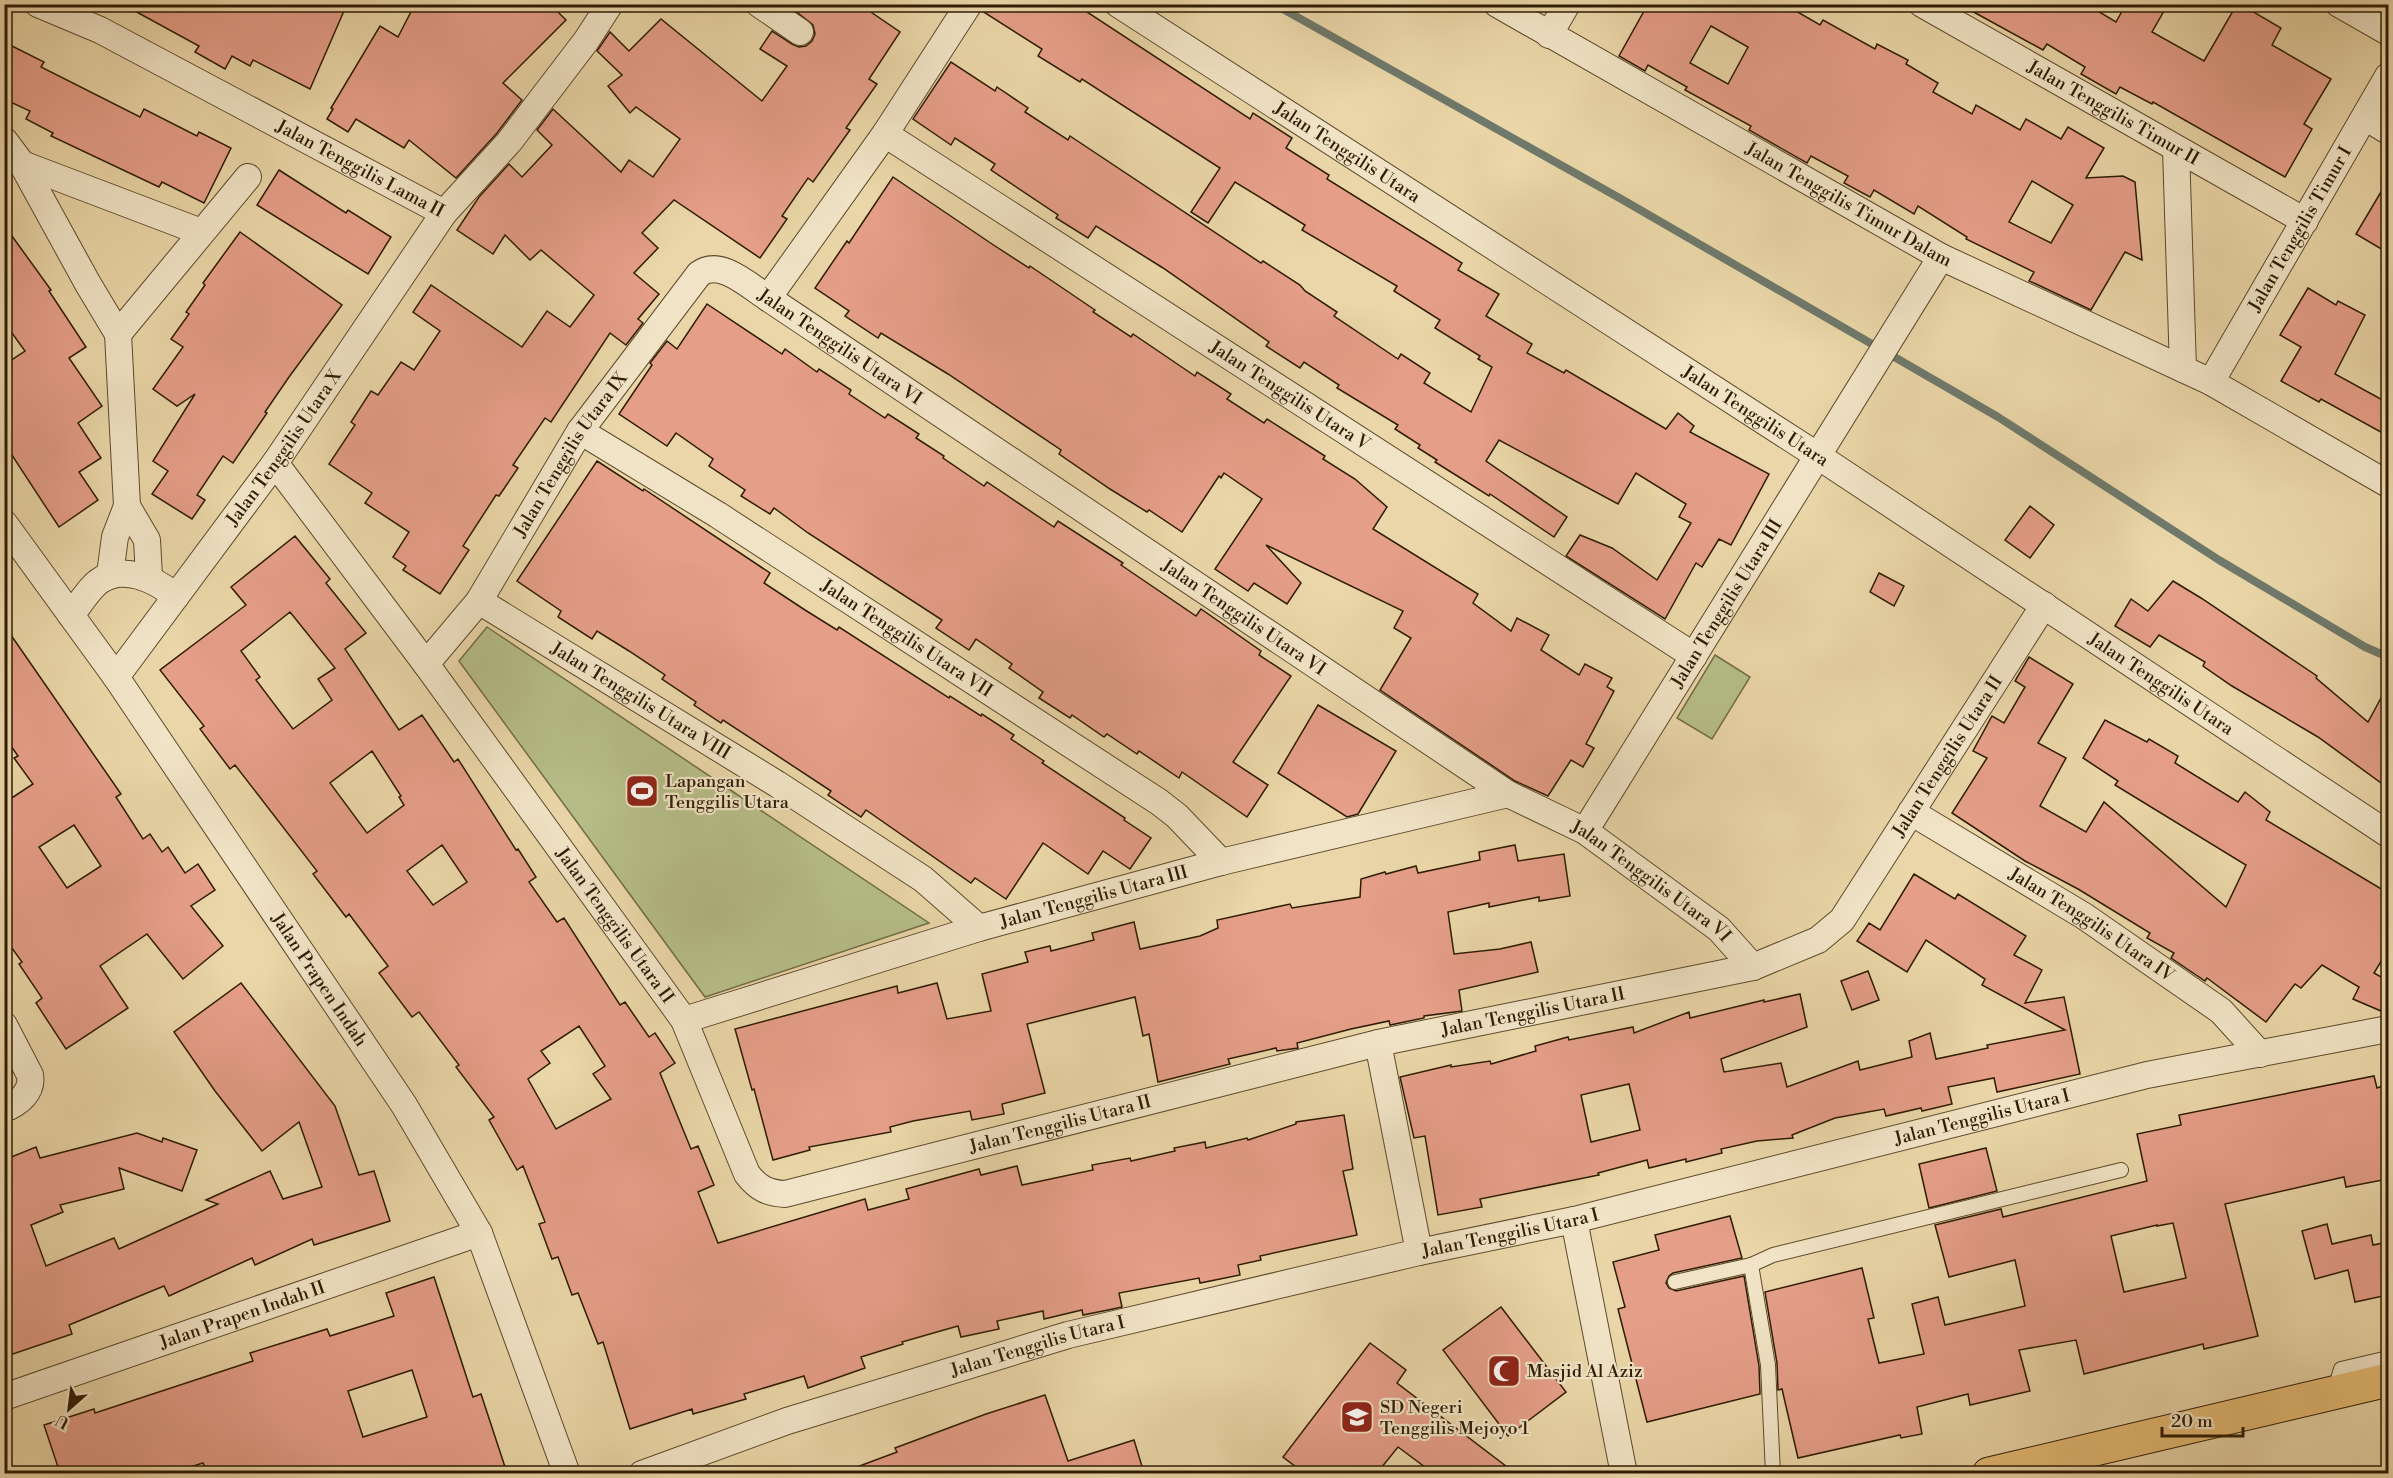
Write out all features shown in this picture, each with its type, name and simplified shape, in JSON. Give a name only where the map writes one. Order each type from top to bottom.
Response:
[{"type":"main road","points":[[1989,1473],[2388,1380]]},
{"type":"street","name":"Jalan Tenggilis Lama II","points":[[38,4],[100,30],[444,213],[509,142],[586,41],[610,4]]},
{"type":"street","points":[[759,4],[800,32]]},
{"type":"street","points":[[768,298],[885,134],[969,4]]},
{"type":"street","name":"Jalan Tenggilis Utara","points":[[1118,4],[1818,456],[2388,834]]},
{"type":"street","name":"Jalan Tenggilis Timur Dalam","points":[[1497,4],[1941,257],[2211,382],[2388,484]]},
{"type":"street","points":[[1549,35],[1567,4]]},
{"type":"street","name":"Jalan Tenggilis Timur II","points":[[1923,4],[2305,221]]},
{"type":"street","points":[[2339,4],[2388,32]]},
{"type":"street","name":"Jalan Tenggilis Timur I","points":[[2211,382],[2388,76]]},
{"type":"street","points":[[2365,117],[2388,131]]},
{"type":"street","name":"Jalan Tenggilis Utara V","points":[[885,134],[1694,656]]},
{"type":"street","points":[[4,140],[22,164],[118,334],[127,506],[113,543],[110,574]]},
{"type":"street","points":[[2176,148],[2183,369]]},
{"type":"street","points":[[22,164],[201,232]]},
{"type":"street","points":[[118,334],[248,177]]},
{"type":"street","name":"Jalan Tenggilis Utara X","points":[[116,677],[275,463],[444,213]]},
{"type":"street","name":"Jalan Tenggilis Utara III","points":[[1585,831],[1941,257]]},
{"type":"street","name":"Jalan Tenggilis Utara IX","points":[[426,664],[479,601],[580,431],[699,274],[710,268],[728,272]]},
{"type":"street","name":"Jalan Tenggilis Utara VI","points":[[728,272],[1508,794],[1585,831],[1719,929],[1753,967]]},
{"type":"street","name":"Jalan Tenggilis Utara VII","points":[[580,431],[718,515],[1159,802],[1177,816],[1221,862]]},
{"type":"street","name":"Jalan Tenggilis Utara II","points":[[275,463],[426,664],[684,1020],[747,1174],[761,1189],[771,1194],[797,1191],[1378,1042],[1753,967],[1818,940],[1842,920],[2044,605]]},
{"type":"street","points":[[127,506],[147,540],[149,577]]},
{"type":"street","name":"Jalan Prapen Indah","points":[[4,523],[116,677],[404,1105],[479,1233],[567,1473]]},
{"type":"street","points":[[71,615],[97,583],[110,574],[149,577],[176,596]]},
{"type":"street","name":"Jalan Tenggilis Utara VIII","points":[[479,601],[777,784],[914,872],[979,928]]},
{"type":"street","name":"Jalan Tenggilis Utara III","points":[[684,1020],[979,928],[1221,862],[1508,794]]},
{"type":"street","name":"Jalan Tenggilis Utara IV","points":[[1911,812],[2084,916],[2212,1004],[2260,1054]]},
{"type":"street","points":[[4,1025],[32,1083],[22,1099],[4,1109]]},
{"type":"street","name":"Jalan Tenggilis Utara I","points":[[642,1473],[787,1421],[1068,1335],[1419,1251],[1574,1220],[2147,1075],[2388,1029]]},
{"type":"street","points":[[1378,1042],[1419,1251]]},
{"type":"street","points":[[1574,1220],[1624,1473]]},
{"type":"street","name":"Jalan Prapen Indah II","points":[[4,1397],[479,1233]]},
{"type":"lane","points":[[1675,1282],[1751,1265],[1773,1255],[2121,1170]]},
{"type":"lane","points":[[1751,1265],[1768,1365],[1773,1473]]},
{"type":"lane","points":[[2340,1392],[2337,1382],[2342,1369],[2388,1358]]},
{"type":"green space","name":"Lapangan Tenggilis Utara","points":[[487,627],[929,923],[705,997],[459,661]]},
{"type":"green space","points":[[1715,655],[1750,677],[1712,739],[1677,718]]},
{"type":"building","points":[[122,4],[347,4],[310,89],[253,60],[250,66],[232,56],[225,69],[195,52],[199,46]]},
{"type":"building","points":[[415,4],[550,4],[566,20],[503,83],[522,100],[497,133],[456,178],[409,140],[404,148],[356,119],[348,132],[327,119],[333,109],[331,108],[380,26],[398,37]]},
{"type":"building","points":[[790,4],[859,4],[900,32],[869,79],[877,84],[846,128],[850,130],[813,182],[808,178],[782,216],[787,219],[760,258],[674,200],[642,233],[658,248],[634,273],[659,294],[638,319],[643,323],[626,345],[610,333],[551,422],[545,418],[513,465],[518,468],[499,496],[496,495],[463,546],[469,550],[440,594],[403,570],[406,566],[393,557],[409,532],[365,503],[372,493],[329,464],[355,425],[351,422],[371,391],[378,395],[401,362],[414,370],[440,331],[413,312],[431,285],[522,347],[547,311],[570,327],[594,295],[541,250],[530,260],[505,235],[493,254],[457,230],[479,197],[509,164],[522,177],[552,145],[537,130],[553,109],[621,172],[629,160],[653,177],[680,139],[636,107],[630,113],[608,86],[622,75],[597,51],[610,32],[629,51],[661,19],[762,101],[787,66],[760,49],[772,31],[799,47],[806,46],[815,34],[813,25],[789,6]]},
{"type":"building","points":[[984,4],[1075,4],[1250,119],[1253,113],[1292,138],[1286,148],[1329,175],[1327,179],[1462,263],[1458,270],[1499,294],[1486,316],[1532,344],[1527,353],[1564,373],[1566,370],[1666,429],[1678,413],[1694,426],[1690,432],[1769,474],[1731,545],[1719,539],[1702,567],[1696,563],[1665,619],[1566,556],[1580,535],[1612,548],[1657,580],[1691,523],[1679,517],[1686,504],[1636,473],[1618,504],[1499,440],[1486,461],[1567,517],[1554,537],[1490,494],[1489,496],[1435,462],[1437,460],[1418,448],[1420,445],[1395,429],[1398,425],[1337,388],[1339,385],[1304,362],[1300,368],[1266,346],[1269,342],[1163,268],[1096,226],[1088,238],[1056,218],[1058,215],[991,170],[995,164],[955,138],[951,145],[913,119],[951,62],[995,91],[997,87],[1028,108],[1025,112],[1068,140],[1070,136],[1261,263],[1263,261],[1300,285],[1305,291],[1337,312],[1334,316],[1398,359],[1401,354],[1430,373],[1424,383],[1471,412],[1492,367],[1478,359],[1480,356],[1435,328],[1440,320],[1394,291],[1397,286],[1302,230],[1305,225],[1235,182],[1208,223],[1191,212],[1220,168],[1082,79],[1080,82],[1038,56],[1042,49],[982,11]]},
{"type":"building","points":[[1648,4],[1784,4],[1820,25],[1823,20],[1875,49],[1877,44],[1908,60],[1906,64],[1938,83],[1933,92],[1972,114],[1976,105],[2020,130],[2026,119],[2061,139],[2068,127],[2104,148],[2086,178],[2123,176],[2135,182],[2142,260],[2125,252],[2091,310],[2029,281],[2034,272],[1966,239],[1967,237],[1918,206],[1914,214],[1874,190],[1870,197],[1844,183],[1848,176],[1811,156],[1807,163],[1749,130],[1751,126],[1685,90],[1687,87],[1648,65],[1645,71],[1619,56]],"holes":[[[1711,26],[1748,47],[1728,84],[1690,63]],[[2032,181],[2073,205],[2051,243],[2009,222]]]},
{"type":"building","points":[[1959,4],[2086,4],[2116,22],[2126,4],[2168,4],[2152,32],[2204,61],[2237,4],[2240,4],[2281,28],[2272,45],[2331,79],[2304,124],[2312,129],[2285,177],[2153,102],[2152,104],[2120,87],[2116,94],[2081,74],[2085,67],[2047,44],[2043,50]]},
{"type":"building","points":[[4,42],[44,62],[41,67],[140,117],[144,109],[197,136],[199,132],[231,148],[204,203],[162,182],[159,187],[51,136],[53,133],[26,119],[30,111],[4,99]]},
{"type":"building","points":[[279,170],[346,213],[348,210],[391,237],[368,274],[257,205]]},
{"type":"building","points":[[893,177],[992,244],[1029,268],[1030,266],[1131,337],[1133,334],[1195,376],[1197,372],[1231,394],[1227,399],[1264,423],[1267,419],[1325,456],[1323,459],[1355,479],[1387,507],[1373,529],[1478,594],[1473,603],[1511,631],[1517,618],[1549,635],[1541,650],[1579,675],[1585,664],[1612,678],[1607,687],[1614,691],[1586,744],[1594,748],[1583,767],[1571,760],[1548,796],[1515,781],[1380,690],[1411,638],[1394,628],[1403,611],[1266,545],[1301,583],[1287,604],[1254,583],[1248,591],[1215,569],[1262,499],[1224,473],[1221,478],[1219,476],[1182,532],[1149,510],[1147,512],[1110,489],[1059,454],[1061,450],[948,374],[881,333],[878,338],[845,316],[849,311],[815,288],[847,241],[849,243]]},
{"type":"building","points":[[2388,180],[2388,253],[2356,234]]},
{"type":"building","points":[[4,225],[51,290],[49,291],[86,347],[69,358],[102,406],[78,423],[101,458],[79,472],[98,500],[59,527],[4,443],[4,365],[25,351],[4,322]]},
{"type":"building","points":[[240,232],[342,305],[289,377],[233,463],[223,456],[197,495],[205,500],[192,519],[152,494],[168,471],[153,461],[195,394],[177,406],[153,389],[183,347],[171,339],[189,314],[186,312],[205,285],[203,283]]},
{"type":"building","points":[[2308,288],[2336,305],[2338,301],[2365,315],[2335,374],[2388,403],[2388,436],[2321,399],[2319,402],[2281,381],[2301,347],[2280,335]]},
{"type":"building","points":[[707,304],[782,354],[785,349],[817,372],[819,369],[851,390],[849,394],[885,418],[888,414],[919,434],[916,438],[984,486],[987,482],[1054,527],[1058,521],[1123,563],[1121,565],[1196,616],[1201,609],[1261,651],[1259,655],[1291,676],[1233,762],[1268,785],[1247,817],[1182,772],[1179,778],[1139,751],[1137,754],[1107,734],[1104,737],[1072,715],[1070,718],[1039,698],[1043,692],[1009,668],[1012,664],[976,639],[969,650],[936,628],[942,620],[808,533],[774,508],[770,514],[741,496],[745,490],[709,466],[713,459],[676,433],[667,446],[619,414],[652,365],[650,363],[667,341],[677,349]]},
{"type":"building","points":[[597,461],[643,491],[644,489],[770,573],[764,583],[837,630],[839,627],[949,698],[950,696],[981,716],[982,714],[1014,735],[1011,739],[1044,761],[1042,763],[1125,818],[1124,820],[1151,838],[1130,869],[1103,851],[1088,874],[1043,843],[1006,899],[975,878],[971,883],[866,810],[861,817],[828,795],[831,791],[723,720],[721,723],[694,705],[696,702],[662,679],[665,675],[629,651],[597,631],[592,639],[558,617],[561,611],[517,581]]},
{"type":"building","points":[[2030,506],[2054,525],[2030,558],[2005,540]]},
{"type":"building","points":[[295,536],[330,579],[326,583],[366,633],[345,649],[399,730],[422,715],[454,762],[458,759],[516,850],[518,849],[536,877],[529,882],[557,922],[564,918],[620,1005],[625,1002],[649,1037],[655,1033],[675,1063],[660,1073],[691,1149],[698,1146],[714,1185],[698,1192],[718,1243],[865,1199],[868,1210],[909,1199],[906,1189],[979,1169],[981,1175],[1017,1166],[1022,1185],[1093,1170],[1092,1165],[1130,1158],[1131,1161],[1175,1151],[1174,1148],[1205,1142],[1206,1148],[1247,1138],[1248,1140],[1296,1124],[1296,1122],[1344,1115],[1353,1169],[1343,1171],[1357,1235],[1260,1256],[1261,1260],[1238,1265],[1240,1275],[1200,1283],[1199,1278],[1119,1293],[1122,1307],[1083,1315],[1082,1310],[1044,1319],[1043,1311],[997,1321],[999,1329],[961,1337],[958,1326],[902,1342],[903,1344],[861,1357],[865,1368],[808,1388],[804,1376],[744,1394],[746,1399],[693,1414],[692,1409],[630,1429],[603,1342],[598,1344],[578,1293],[572,1295],[558,1257],[552,1259],[539,1224],[545,1222],[523,1166],[517,1170],[489,1120],[494,1117],[456,1067],[459,1065],[419,1012],[412,1017],[379,973],[388,966],[349,914],[346,917],[313,874],[317,871],[235,765],[230,769],[200,729],[204,726],[160,670],[246,605],[231,587]],"holes":[[[290,612],[335,668],[318,679],[332,700],[293,729],[256,680],[260,677],[241,651]],[[372,751],[401,796],[399,797],[404,805],[367,833],[330,783]],[[442,845],[467,882],[433,905],[407,871]],[[579,1026],[605,1066],[593,1074],[611,1099],[556,1129],[528,1079],[550,1063],[541,1051]]]},
{"type":"building","points":[[1879,573],[1904,586],[1894,606],[1870,592]]},
{"type":"building","points":[[2173,581],[2317,676],[2316,678],[2368,722],[2388,685],[2388,788],[2318,737],[2232,686],[2203,666],[2205,662],[2159,635],[2150,647],[2115,626],[2131,599],[2148,611]]},
{"type":"building","points":[[4,625],[121,794],[116,797],[143,839],[150,834],[162,852],[168,847],[185,873],[198,864],[215,890],[191,906],[223,946],[183,979],[147,934],[100,966],[128,1008],[66,1049],[36,1003],[42,998],[19,964],[22,962],[4,937],[4,803],[33,784],[14,758],[18,756],[4,736]],"holes":[[[74,825],[101,866],[67,888],[39,847]]]},
{"type":"building","points":[[2029,657],[2073,684],[2038,743],[2066,758],[2040,806],[2086,832],[2104,802],[2226,907],[2246,865],[2115,785],[2118,781],[2083,758],[2105,720],[2147,742],[2149,739],[2178,756],[2175,763],[2238,802],[2245,792],[2270,812],[2266,820],[2388,893],[2388,950],[2374,973],[2388,981],[2388,1014],[2353,999],[2359,987],[2322,965],[2301,988],[2295,984],[2266,1022],[2207,978],[2205,981],[2171,958],[2174,953],[2147,938],[2150,933],[2078,889],[2025,861],[1952,813],[1987,758],[1973,751],[1992,716],[2004,723],[2025,687],[2015,681]]},
{"type":"building","points":[[1318,705],[1396,751],[1358,814],[1347,817],[1278,773]]},
{"type":"building","points":[[1515,845],[1518,861],[1564,854],[1570,896],[1539,901],[1539,897],[1489,907],[1489,903],[1448,912],[1454,954],[1500,949],[1531,942],[1538,972],[1459,990],[1462,1011],[1424,1016],[1424,1018],[1390,1025],[1389,1021],[1351,1029],[1297,1043],[1298,1048],[1277,1051],[1276,1048],[1228,1059],[1230,1064],[1158,1082],[1149,1034],[1143,1036],[1135,997],[1027,1024],[1045,1093],[1002,1104],[1004,1114],[972,1120],[970,1111],[913,1121],[890,1127],[891,1132],[809,1147],[810,1150],[773,1160],[735,1029],[897,986],[898,993],[937,983],[947,1019],[991,1011],[982,974],[1028,962],[1025,952],[1050,946],[1051,951],[1094,940],[1092,933],[1134,922],[1140,949],[1200,936],[1218,928],[1217,920],[1290,904],[1292,908],[1360,897],[1361,879],[1416,866],[1418,873],[1480,860],[1479,852]]},
{"type":"building","points":[[1914,874],[1955,899],[1958,894],[2026,936],[2014,955],[2042,970],[2025,1003],[2064,997],[2080,1074],[1997,1092],[1994,1078],[1948,1087],[1952,1104],[1886,1116],[1884,1109],[1835,1118],[1792,1135],[1793,1138],[1757,1141],[1721,1149],[1722,1153],[1686,1162],[1686,1159],[1649,1168],[1647,1160],[1598,1173],[1599,1175],[1480,1199],[1482,1207],[1438,1215],[1425,1136],[1414,1138],[1400,1077],[1451,1065],[1451,1067],[1490,1061],[1491,1064],[1536,1051],[1535,1046],[1568,1037],[1569,1040],[1633,1027],[1634,1033],[1689,1012],[1690,1018],[1764,1000],[1764,1002],[1800,994],[1807,1027],[1721,1059],[1724,1072],[1781,1063],[1787,1087],[1858,1061],[1860,1070],[1912,1057],[1909,1041],[1930,1033],[1936,1059],[1988,1048],[1987,1045],[2065,1030],[1982,985],[1985,979],[1926,940],[1907,972],[1857,941],[1869,923],[1880,930]],"holes":[[[1629,1084],[1640,1130],[1591,1142],[1581,1095]]]},
{"type":"building","points":[[1868,971],[1879,1000],[1852,1010],[1841,981]]},
{"type":"building","points":[[241,983],[335,1106],[359,1175],[374,1171],[390,1221],[314,1245],[312,1239],[255,1265],[252,1258],[169,1296],[164,1286],[69,1325],[72,1334],[4,1357],[4,1160],[36,1147],[40,1158],[137,1133],[162,1142],[163,1138],[197,1150],[182,1191],[119,1168],[124,1189],[60,1205],[63,1212],[31,1225],[46,1266],[114,1238],[119,1249],[218,1204],[206,1200],[270,1171],[283,1199],[322,1187],[299,1122],[262,1151],[215,1091],[174,1032]]},
{"type":"building","points":[[2374,1076],[2377,1088],[2388,1084],[2388,1179],[2346,1187],[2344,1177],[2225,1204],[2258,1336],[2204,1349],[2203,1344],[2084,1374],[2076,1340],[2019,1350],[2030,1391],[1970,1405],[1968,1394],[1917,1407],[1922,1434],[1901,1438],[1900,1435],[1798,1458],[1782,1389],[1778,1390],[1777,1363],[1765,1292],[1862,1268],[1874,1318],[1868,1319],[1879,1363],[1924,1354],[1912,1304],[1938,1297],[1945,1325],[2025,1306],[2015,1260],[1949,1277],[1935,1225],[2001,1209],[2003,1217],[2147,1181],[2137,1134],[2181,1125],[2179,1115]],"holes":[[[2173,1223],[2186,1278],[2124,1292],[2111,1236]]]},
{"type":"building","points":[[1986,1148],[1997,1191],[1929,1208],[1919,1164]]},
{"type":"building","points":[[1730,1216],[1742,1258],[1673,1273],[1666,1283],[1669,1288],[1676,1291],[1744,1276],[1759,1366],[1760,1394],[1647,1422],[1618,1309],[1625,1307],[1613,1262],[1659,1250],[1655,1235]]},
{"type":"building","points":[[2327,1224],[2332,1244],[2371,1235],[2373,1245],[2388,1242],[2388,1295],[2355,1302],[2348,1270],[2315,1279],[2302,1231]]},
{"type":"building","points":[[434,1277],[473,1397],[481,1394],[507,1473],[207,1473],[203,1463],[171,1473],[60,1473],[44,1425],[94,1409],[95,1413],[253,1361],[250,1353],[327,1329],[330,1336],[394,1316],[386,1293]],"holes":[[[412,1370],[427,1417],[363,1437],[348,1391]]]},
{"type":"building","name":"Masjid Al Aziz","points":[[1501,1307],[1566,1392],[1508,1436],[1443,1350]]},
{"type":"building","points":[[1370,1343],[1406,1370],[1397,1383],[1515,1473],[1433,1473],[1398,1447],[1377,1473],[1304,1473],[1283,1457]]},
{"type":"building","points":[[1045,1395],[1068,1461],[1134,1440],[1144,1473],[846,1473],[846,1471],[897,1452],[895,1448]]},
{"type":"waterway","points":[[1274,4],[1623,200],[1998,417],[2219,560],[2365,647],[2388,657]]},
{"type":"place","name":"Lapangan Tenggilis Utara","points":[[642,791]]},
{"type":"place","name":"Masjid Al Aziz","points":[[1504,1371]]},
{"type":"place","name":"SD Negeri Tenggilis Mejoyo 1","points":[[1357,1417]]}]
